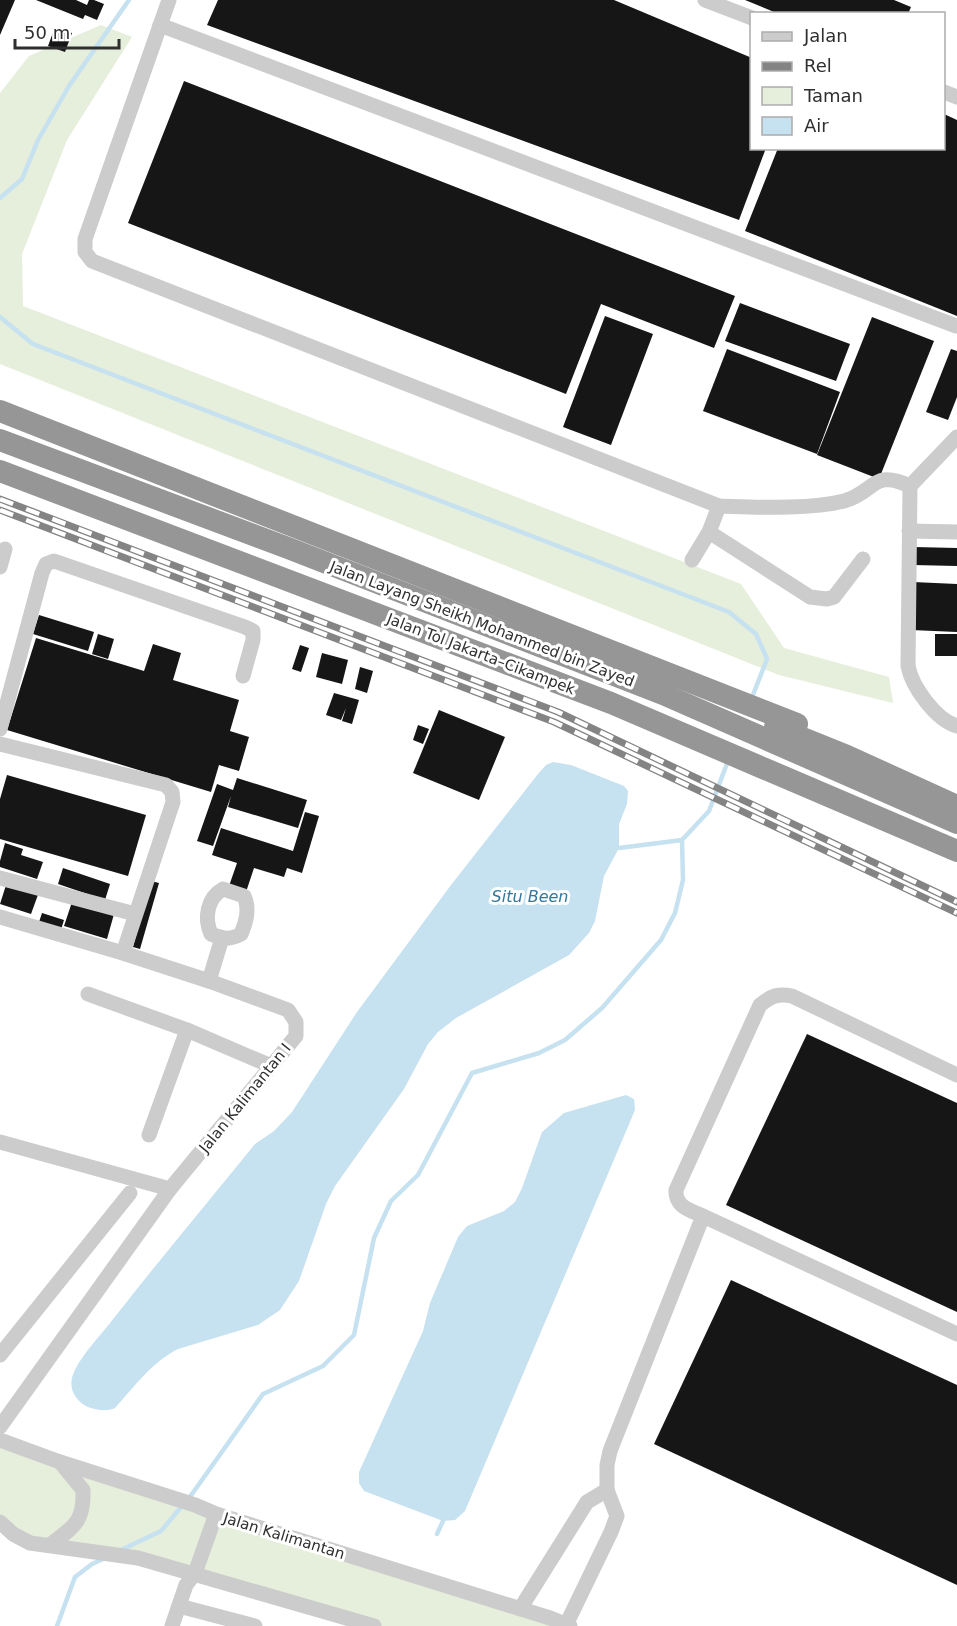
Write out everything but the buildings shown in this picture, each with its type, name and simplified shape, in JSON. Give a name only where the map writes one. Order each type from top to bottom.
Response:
[{"type":"highway","points":[[0,411],[780,716],[957,790]]},
{"type":"highway","name":"Jalan Layang Sheikh Mohammed bin Zayed","points":[[0,425],[322,546],[847,756],[957,806]]},
{"type":"highway","name":"Jalan Layang Sheikh Mohammed bin Zayed","points":[[0,440],[663,694],[957,823]]},
{"type":"highway","name":"Jalan Tol Jakarta–Cikampek","points":[[0,471],[589,695],[688,735],[957,851]]},
{"type":"street","points":[[169,0],[85,239],[85,252],[92,261],[719,506],[767,507],[829,504],[846,500],[879,481],[890,478],[910,486]]},
{"type":"street","points":[[705,0],[750,17]]},
{"type":"street","points":[[160,24],[956,326]]},
{"type":"street","points":[[957,438],[910,486],[908,666],[915,688],[944,720],[957,726]]},
{"type":"street","points":[[692,560],[709,532],[719,506]]},
{"type":"street","points":[[909,531],[957,532]]},
{"type":"street","points":[[709,532],[810,597],[819,599],[834,597],[863,559]]},
{"type":"street","points":[[0,567],[5,549]]},
{"type":"street","points":[[0,729],[42,573],[46,564],[54,561],[245,627],[253,632],[253,640],[243,676]]},
{"type":"street","points":[[0,744],[166,785],[171,792],[173,802],[123,953]]},
{"type":"street","points":[[0,878],[135,914]]},
{"type":"street","name":"Jalan Kalimantan I","points":[[0,916],[209,981],[288,1010],[296,1022],[296,1036],[170,1189],[0,1427]]},
{"type":"street","points":[[209,981],[222,938]]},
{"type":"street","points":[[957,1075],[792,996],[782,993],[770,997],[760,1005],[676,1190],[675,1197],[682,1207],[957,1334]]},
{"type":"street","points":[[88,994],[186,1030],[271,1066]]},
{"type":"street","points":[[149,1135],[186,1030]]},
{"type":"street","points":[[0,1142],[170,1189]]},
{"type":"street","points":[[0,1354],[130,1193]]},
{"type":"street","points":[[568,1625],[617,1516],[607,1490],[607,1465],[610,1451],[703,1216]]},
{"type":"street","name":"Jalan Kalimantan","points":[[0,1440],[154,1494],[195,1505],[216,1515],[519,1609],[549,1622],[568,1625]]},
{"type":"street","points":[[50,1545],[77,1524],[83,1506],[83,1490],[60,1462]]},
{"type":"street","points":[[519,1609],[587,1502],[607,1490]]},
{"type":"street","points":[[172,1626],[186,1585],[195,1574],[216,1515]]},
{"type":"street","points":[[0,1522],[21,1540],[30,1543],[138,1558],[374,1626]]},
{"type":"street","points":[[179,1606],[255,1626]]},
{"type":"green space","points":[[101,25],[132,37],[67,140],[22,254],[23,306],[741,584],[784,648],[889,677],[893,703],[779,675],[0,364],[0,93],[29,56]]},
{"type":"green space","points":[[0,1440],[570,1626],[374,1626],[195,1573],[50,1545],[0,1522]]},
{"type":"water","name":"Situ Been","points":[[553,762],[571,765],[624,786],[628,791],[627,804],[619,824],[619,848],[604,876],[595,921],[589,933],[569,955],[456,1018],[438,1032],[428,1044],[404,1089],[335,1186],[326,1204],[299,1281],[280,1310],[258,1325],[178,1349],[169,1354],[144,1376],[115,1408],[102,1410],[84,1405],[75,1396],[71,1383],[84,1355],[255,1144],[274,1131],[292,1112],[357,1012],[451,885],[538,774],[546,765]]},
{"type":"water","points":[[626,1095],[634,1099],[635,1110],[465,1511],[455,1520],[443,1521],[364,1491],[359,1483],[359,1472],[423,1331],[430,1303],[458,1237],[467,1226],[504,1211],[515,1202],[542,1132],[564,1113]]},
{"type":"waterway","points":[[0,198],[22,179],[38,140],[69,86],[129,0]]},
{"type":"waterway","points":[[0,317],[33,344],[729,612],[756,634],[767,659],[751,700]]},
{"type":"waterway","points":[[121,1550],[161,1531],[192,1494],[263,1394],[323,1366],[354,1335],[374,1238],[391,1201],[418,1175],[472,1073],[539,1053],[565,1040],[602,1008],[661,940],[675,913],[683,880],[682,840],[709,811],[728,761]]},
{"type":"waterway","points":[[619,848],[682,840]]},
{"type":"waterway","points":[[437,1534],[443,1521]]},
{"type":"waterway","points":[[57,1626],[75,1577],[103,1559]]},
{"type":"railway","points":[[0,499],[558,712],[957,902]]},
{"type":"railway","points":[[0,510],[554,722],[957,913]]}]
